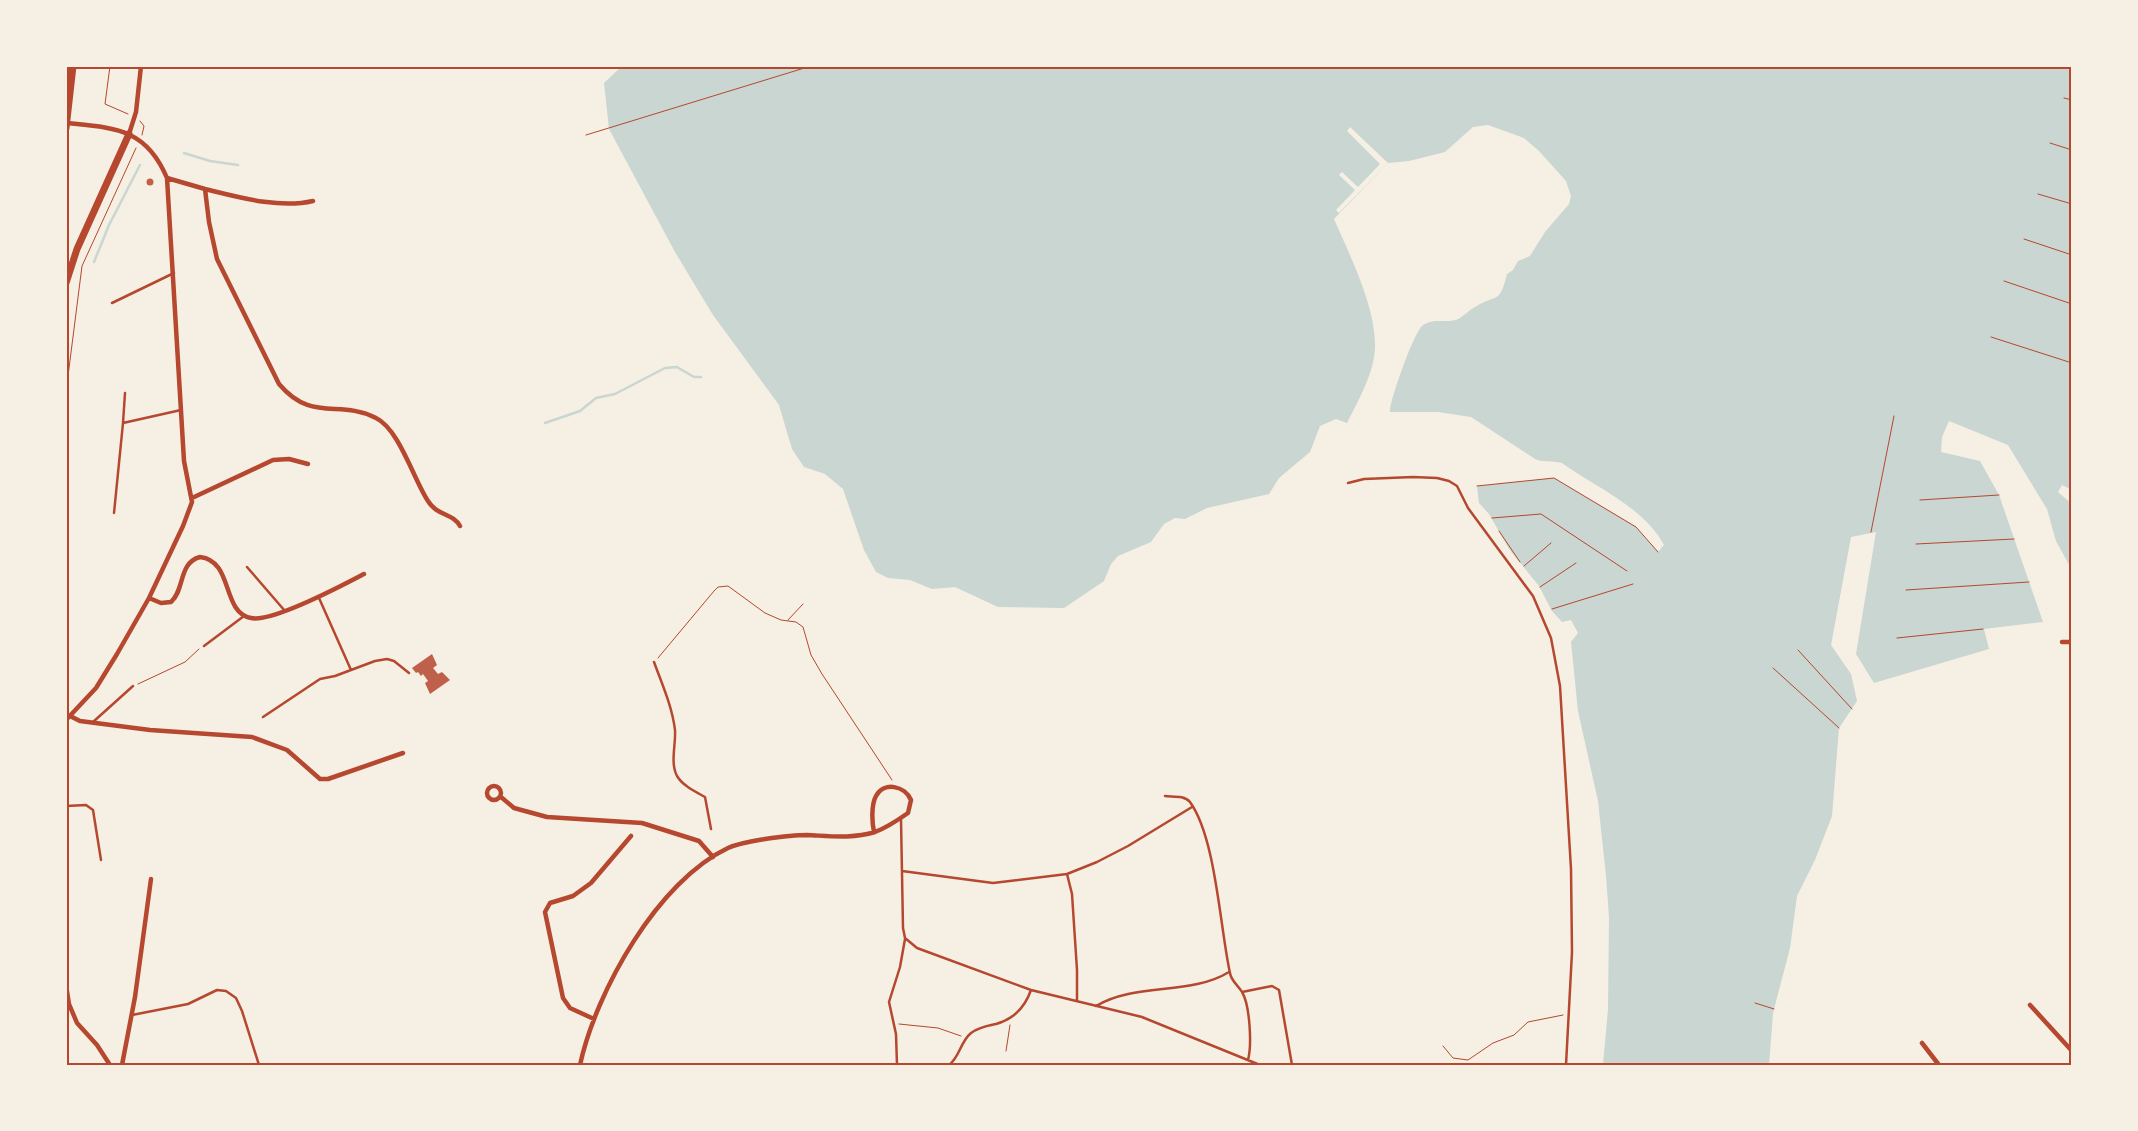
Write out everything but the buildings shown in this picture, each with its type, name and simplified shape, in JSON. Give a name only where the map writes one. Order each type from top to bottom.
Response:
[{"type":"main road","points":[[66,128],[73,66]]},
{"type":"main road","points":[[66,283],[84,233],[129,134]]},
{"type":"street","points":[[129,134],[134,117],[141,66]]},
{"type":"street","points":[[67,123],[108,128],[129,134],[140,140],[154,153],[167,178],[184,461],[192,498],[186,519],[148,598],[103,677],[68,718],[150,730],[252,737],[287,750],[316,778],[324,779],[403,753]]},
{"type":"street","points":[[167,178],[205,189],[285,204],[300,204],[313,201]]},
{"type":"street","points":[[205,189],[209,222],[217,259],[278,384],[288,395],[305,406],[363,414],[382,422],[393,434],[432,508],[455,520],[460,526]]},
{"type":"street","points":[[192,498],[273,460],[289,459],[308,464]]},
{"type":"street","points":[[148,598],[161,603],[171,602],[176,596],[188,564],[196,558],[205,557],[219,568],[234,603],[244,616],[253,619],[264,618],[284,611],[318,597],[364,574]]},
{"type":"street","points":[[2062,642],[2072,642]]},
{"type":"street","points":[[580,1065],[594,1018],[632,944],[676,886],[712,857],[729,847],[763,839],[806,835],[852,837],[874,832],[908,813],[911,800],[906,791],[894,787],[881,790],[874,799],[872,826],[874,832]]},
{"type":"street","points":[[500,797],[514,808],[547,816],[642,824],[699,841],[712,857]]},
{"type":"street","points":[[594,1018],[570,1008],[563,998],[545,912],[550,903],[573,896],[591,883],[630,836]]},
{"type":"street","points":[[122,1065],[132,1015],[150,879]]},
{"type":"street","points":[[66,985],[69,1004],[77,1023],[97,1045],[110,1065]]},
{"type":"street","points":[[2030,1005],[2072,1051]]},
{"type":"street","points":[[1922,1043],[1939,1065]]},
{"type":"lane","points":[[112,303],[174,273]]},
{"type":"lane","points":[[114,513],[124,393]]},
{"type":"lane","points":[[123,423],[181,410]]},
{"type":"lane","points":[[1348,483],[1364,479],[1413,477],[1437,478],[1457,486],[1468,508],[1534,596],[1545,623],[1556,656],[1560,686],[1568,800],[1572,952],[1566,1065]]},
{"type":"lane","points":[[247,567],[284,611]]},
{"type":"lane","points":[[318,597],[351,670]]},
{"type":"lane","points":[[204,646],[244,616]]},
{"type":"lane","points":[[263,717],[320,679],[387,659],[394,661],[409,673]]},
{"type":"lane","points":[[654,662],[672,714],[675,730],[674,758],[676,774],[684,784],[705,797],[710,829]]},
{"type":"lane","points":[[92,723],[133,686]]},
{"type":"lane","points":[[1165,796],[1184,798],[1192,807],[1209,850],[1229,972],[1231,978],[1242,992],[1250,1040],[1248,1060]]},
{"type":"lane","points":[[66,806],[86,805],[93,810],[101,860]]},
{"type":"lane","points":[[902,871],[993,883],[1067,874],[1097,862],[1128,846],[1192,807]]},
{"type":"lane","points":[[897,1065],[895,1024],[889,1002],[900,967],[906,938],[903,928],[900,818]]},
{"type":"lane","points":[[1067,874],[1072,894],[1077,1000]]},
{"type":"lane","points":[[906,938],[917,948],[1031,990],[1148,1019],[1260,1065]]},
{"type":"lane","points":[[1096,1006],[1118,998],[1214,980],[1229,972]]},
{"type":"lane","points":[[1242,992],[1272,986],[1279,990],[1292,1065]]},
{"type":"lane","points":[[132,1015],[188,1004],[216,990],[226,990],[236,998],[242,1011],[259,1065]]},
{"type":"lane","points":[[949,1065],[957,1056],[966,1038],[980,1027],[1011,1018],[1024,1005],[1031,990]]},
{"type":"path","points":[[66,392],[82,266],[140,140],[144,126],[134,117],[104,104],[110,66]]},
{"type":"path","points":[[586,136],[811,66]]},
{"type":"path","points":[[2064,98],[2072,100]]},
{"type":"path","points":[[2050,143],[2072,150]]},
{"type":"path","points":[[2038,194],[2072,204]]},
{"type":"path","points":[[2024,239],[2072,256]]},
{"type":"path","points":[[2004,281],[2072,304]]},
{"type":"path","points":[[1992,337],[2072,363]]},
{"type":"path","points":[[1871,532],[1894,416]]},
{"type":"path","points":[[1477,486],[1554,478],[1636,528],[1658,552]]},
{"type":"path","points":[[1920,500],[1999,495]]},
{"type":"path","points":[[1492,518],[1541,514],[1627,572]]},
{"type":"path","points":[[1499,531],[1520,562]]},
{"type":"path","points":[[1916,544],[2014,539]]},
{"type":"path","points":[[1524,566],[1551,543]]},
{"type":"path","points":[[1540,587],[1576,563]]},
{"type":"path","points":[[1906,590],[2029,582]]},
{"type":"path","points":[[1552,609],[1633,584]]},
{"type":"path","points":[[654,662],[718,587],[728,586],[765,613],[803,627],[811,655],[890,774],[894,787]]},
{"type":"path","points":[[787,620],[803,604]]},
{"type":"path","points":[[1898,638],[1984,630]]},
{"type":"path","points":[[133,686],[185,662],[204,646]]},
{"type":"path","points":[[1798,650],[1852,709]]},
{"type":"path","points":[[1773,668],[1839,728]]},
{"type":"path","points":[[1755,1003],[1774,1009]]},
{"type":"path","points":[[1443,1046],[1453,1058],[1468,1060],[1493,1043],[1514,1035],[1528,1022],[1569,1014]]},
{"type":"path","points":[[1006,1051],[1011,1018]]},
{"type":"path","points":[[895,1024],[938,1028],[966,1038]]},
{"type":"shaded area","points":[[622,66],[2072,66],[2072,490],[2062,485],[2058,492],[2072,504],[2072,570],[2056,541],[2047,509],[2008,445],[1949,421],[1942,437],[1941,452],[1980,461],[1999,495],[2043,622],[1984,629],[1989,649],[1874,683],[1856,654],[1876,532],[1851,537],[1831,645],[1851,674],[1857,701],[1839,728],[1832,816],[1815,860],[1797,896],[1790,948],[1773,1013],[1769,1065],[1603,1065],[1608,1009],[1609,917],[1598,801],[1578,711],[1571,642],[1578,633],[1571,620],[1562,622],[1552,611],[1539,586],[1509,549],[1489,514],[1479,503],[1477,486],[1554,478],[1635,526],[1658,552],[1664,545],[1644,520],[1618,499],[1562,463],[1535,459],[1471,417],[1438,412],[1390,412],[1403,367],[1418,331],[1422,326],[1434,321],[1452,321],[1461,318],[1475,307],[1499,295],[1507,274],[1513,270],[1518,261],[1530,256],[1545,232],[1569,204],[1571,196],[1566,181],[1539,151],[1524,138],[1488,125],[1473,127],[1445,152],[1409,161],[1388,163],[1334,219],[1366,296],[1374,328],[1375,353],[1373,364],[1366,384],[1347,423],[1336,419],[1320,426],[1310,452],[1279,478],[1269,494],[1207,508],[1185,519],[1175,518],[1164,524],[1151,542],[1118,556],[1111,564],[1104,581],[1064,608],[998,607],[955,587],[932,589],[910,580],[888,578],[876,572],[864,550],[843,489],[825,474],[804,467],[792,449],[779,405],[713,315],[675,252],[609,129],[604,83]]},
{"type":"pier","points":[[1350,127],[1388,163],[1339,213],[1336,210],[1355,190],[1339,175],[1342,172],[1358,187],[1380,164],[1347,131]]},
{"type":"waterway","points":[[184,153],[210,161],[238,165]]},
{"type":"waterway","points":[[94,262],[109,225],[140,165]]},
{"type":"waterway","points":[[545,423],[580,411],[596,398],[615,394],[665,368],[677,367],[694,377],[701,377]]}]
